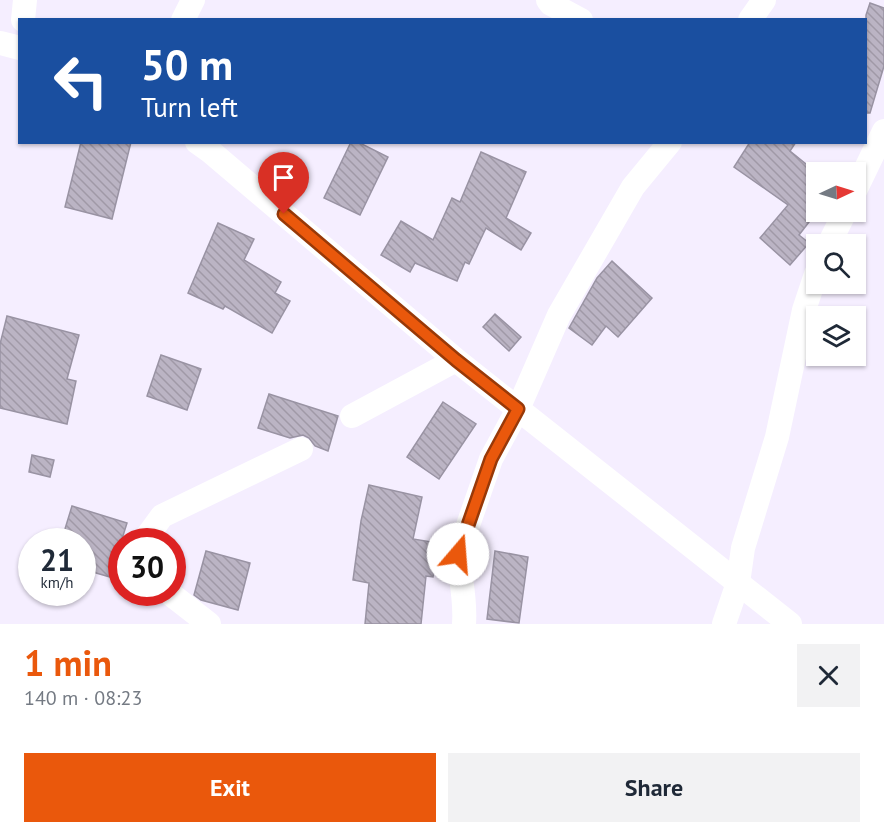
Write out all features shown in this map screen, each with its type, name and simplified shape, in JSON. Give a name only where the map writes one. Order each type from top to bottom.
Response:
[{"type":"street","points":[[23,18],[25,0]]},
{"type":"street","points":[[184,18],[193,0]]},
{"type":"street","points":[[548,0],[551,4],[577,18]]},
{"type":"street","points":[[751,18],[764,0]]},
{"type":"street","points":[[0,43],[18,48]]},
{"type":"street","points":[[866,168],[884,131]]},
{"type":"street","points":[[200,144],[456,360],[790,624]]},
{"type":"street","points":[[464,624],[465,599],[458,554],[491,459],[518,409],[564,304],[633,187],[668,144]]},
{"type":"street","points":[[724,624],[738,583],[743,548],[777,436],[809,294]]},
{"type":"street","points":[[352,416],[456,360]]},
{"type":"street","points":[[154,528],[162,516],[301,449]]},
{"type":"street","points":[[186,606],[209,624]]},
{"type":"building","points":[[870,3],[884,8],[884,66],[870,113],[867,113],[866,15]]},
{"type":"building","points":[[81,144],[131,144],[112,219],[65,207]]},
{"type":"building","points":[[350,144],[362,144],[388,157],[360,215],[324,198]]},
{"type":"building","points":[[749,144],[795,144],[790,151],[806,164],[806,222],[809,222],[799,235],[806,241],[806,246],[790,265],[760,238],[788,205],[734,167]]},
{"type":"building","points":[[481,152],[526,172],[506,218],[531,233],[521,250],[486,228],[469,264],[465,262],[457,281],[415,263],[410,272],[381,255],[401,221],[433,240],[452,198],[460,202]]},
{"type":"building","points":[[218,223],[254,239],[244,260],[281,282],[275,293],[290,301],[272,333],[225,306],[223,309],[188,293]]},
{"type":"building","points":[[612,261],[652,298],[618,337],[606,326],[592,345],[569,328],[597,278]]},
{"type":"building","points":[[495,314],[521,337],[509,351],[483,327]]},
{"type":"building","points":[[7,316],[79,335],[67,379],[76,381],[67,424],[0,408],[0,344]]},
{"type":"building","points":[[161,355],[201,369],[187,410],[147,396]]},
{"type":"building","points":[[269,394],[338,416],[328,451],[315,446],[309,438],[303,435],[290,438],[258,428]]},
{"type":"building","points":[[443,402],[476,424],[439,479],[407,457]]},
{"type":"building","points":[[32,455],[54,460],[50,477],[29,472]]},
{"type":"building","points":[[369,485],[422,497],[413,539],[438,543],[433,577],[426,576],[421,624],[365,624],[369,583],[353,580],[361,521]]},
{"type":"building","points":[[72,506],[127,523],[125,528],[108,528],[108,576],[96,573],[96,528],[65,528]]},
{"type":"building","points":[[206,551],[250,563],[238,610],[201,600],[194,595]]},
{"type":"building","points":[[495,551],[528,557],[519,623],[487,619]]},
{"type":"route","points":[[284,214],[456,360],[518,409],[491,459],[458,554]]}]
